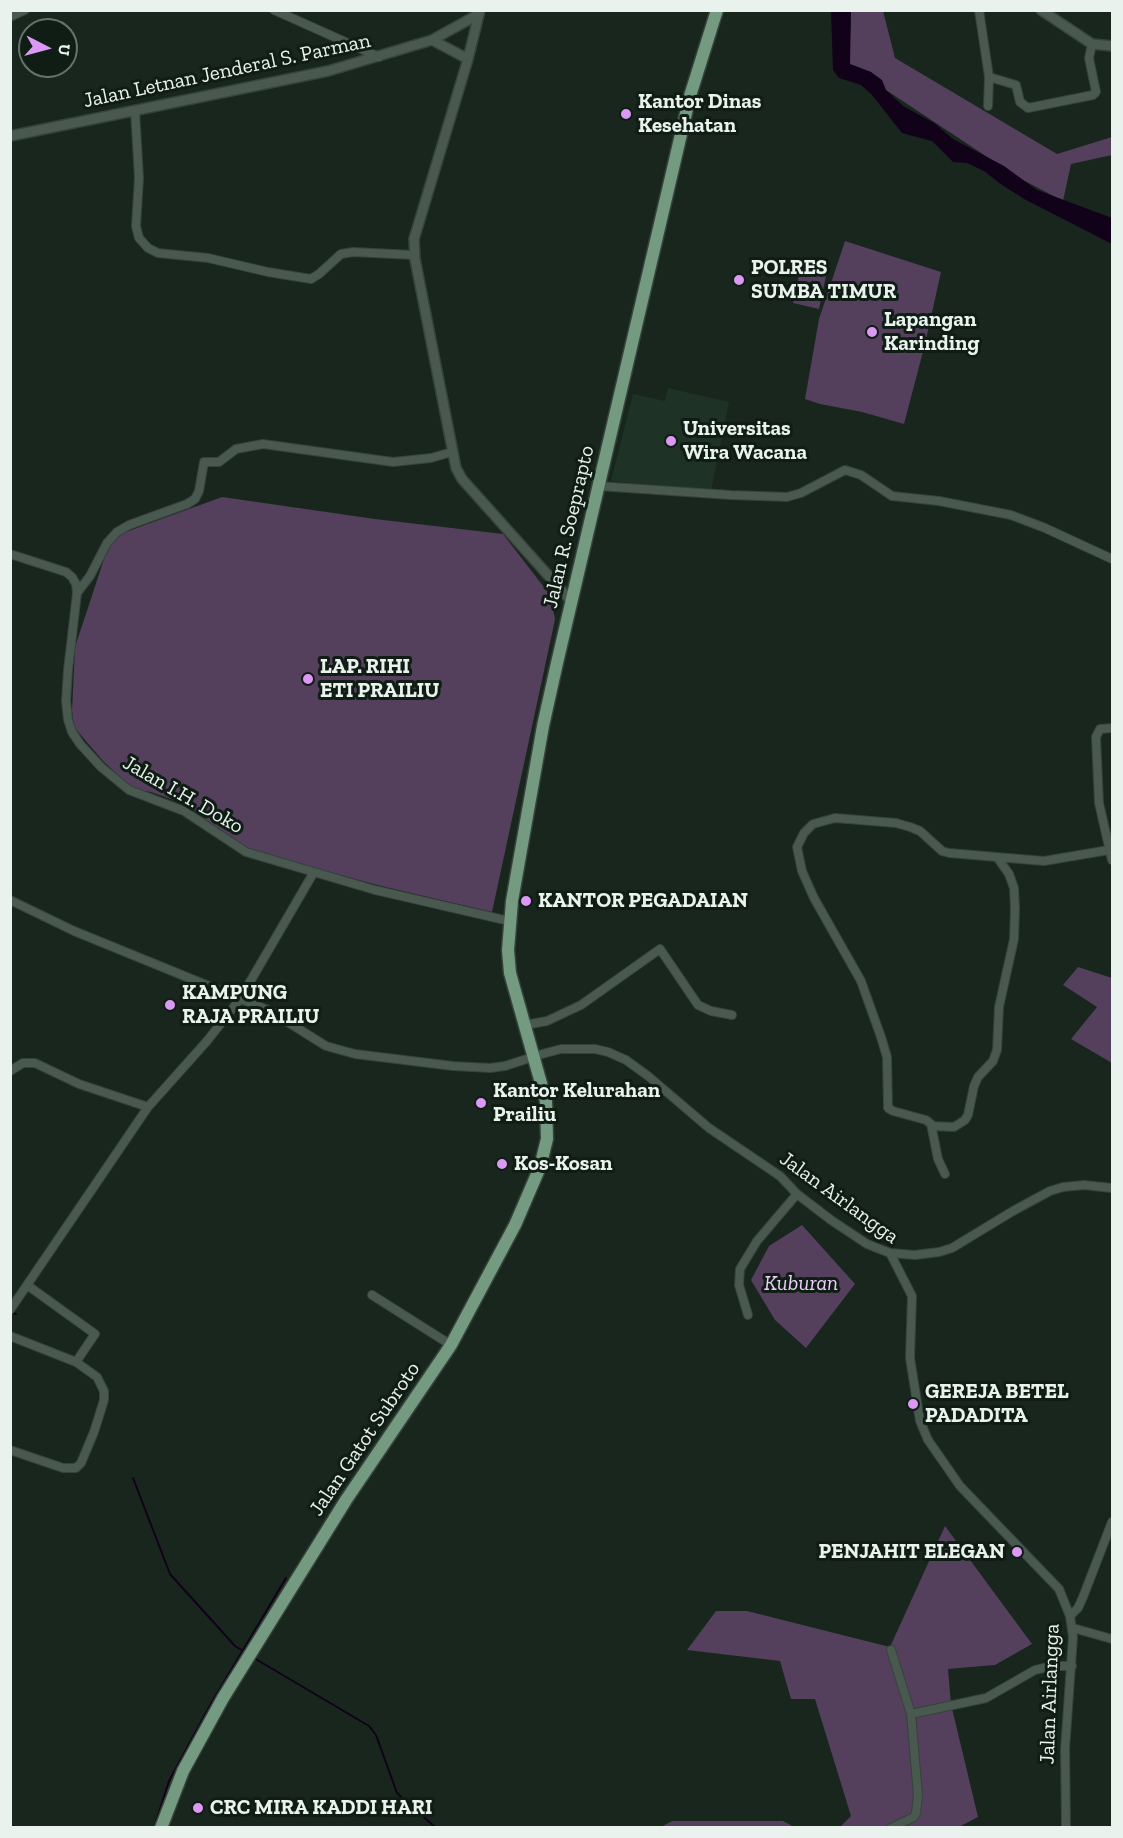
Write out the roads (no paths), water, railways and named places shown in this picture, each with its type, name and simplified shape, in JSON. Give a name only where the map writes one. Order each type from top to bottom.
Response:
[{"type":"highway","name":"Jalan R. Soeprapto","points":[[535,1057],[510,973],[509,921],[543,726],[690,96],[717,10]]},
{"type":"highway","name":"Jalan Gatot Subroto","points":[[161,1827],[183,1771],[249,1655],[346,1500],[451,1345],[515,1225],[540,1167],[547,1139],[546,1101],[535,1057]]},
{"type":"street","points":[[10,17],[25,10]]},
{"type":"street","points":[[979,10],[988,77],[988,106]]},
{"type":"street","points":[[1041,10],[1092,44],[1113,46]]},
{"type":"street","points":[[278,12],[379,57]]},
{"type":"street","points":[[480,12],[414,239],[414,255],[452,452],[462,479],[572,602]]},
{"type":"street","name":"Jalan Letnan Jenderal S. Parman","points":[[10,136],[328,71],[432,40],[480,12]]},
{"type":"street","points":[[432,40],[468,59]]},
{"type":"street","points":[[988,77],[1016,85],[1020,102],[1028,108],[1092,95],[1096,92],[1089,58],[1092,44]]},
{"type":"street","points":[[135,111],[139,177],[136,226],[139,238],[148,248],[158,253],[208,258],[311,279],[341,254],[353,252],[414,255]]},
{"type":"street","points":[[77,593],[90,576],[107,543],[117,532],[150,515],[187,504],[195,499],[199,491],[204,462],[219,462],[236,449],[263,444],[393,462],[431,458],[452,452]]},
{"type":"street","points":[[598,486],[787,497],[801,493],[845,470],[861,475],[892,496],[939,501],[1011,515],[1113,559]]},
{"type":"street","points":[[10,554],[66,572],[76,584],[77,593]]},
{"type":"street","name":"Jalan I.H. Doko","points":[[77,593],[66,701],[70,726],[80,744],[101,767],[129,790],[184,811],[246,852],[402,898],[509,921]]},
{"type":"street","points":[[1113,728],[1100,729],[1096,737],[1098,796],[1113,860]]},
{"type":"street","points":[[945,1174],[936,1155],[932,1126],[926,1120],[888,1108],[887,1057],[877,1023],[861,981],[802,871],[797,847],[804,833],[813,824],[835,818],[863,819],[896,823],[920,831],[942,851],[1044,861],[1109,850]]},
{"type":"street","points":[[932,1126],[954,1127],[965,1120],[978,1077],[993,1061],[997,1050],[999,1007],[1014,939],[1015,908],[1014,888],[1009,874],[997,857]]},
{"type":"street","points":[[11,1309],[148,1107],[207,1041],[240,999],[314,872]]},
{"type":"street","name":"Jalan Airlangga","points":[[10,900],[74,931],[270,1011],[326,1046],[355,1054],[453,1066],[490,1068],[505,1066],[551,1051],[584,1049],[608,1052],[626,1060],[709,1128],[780,1176],[797,1194],[857,1238],[890,1253],[912,1296],[910,1358],[920,1421],[928,1440],[960,1486],[1059,1589],[1070,1616],[1073,1628],[1065,1749],[1066,1827]]},
{"type":"street","points":[[525,1025],[547,1021],[580,1005],[660,949],[698,1005],[711,1011],[732,1015]]},
{"type":"street","points":[[10,1071],[23,1063],[35,1063],[79,1084],[148,1107]]},
{"type":"street","points":[[890,1253],[915,1255],[952,1248],[1013,1211],[1063,1187],[1084,1185],[1113,1188]]},
{"type":"street","points":[[748,1315],[739,1285],[740,1269],[757,1241],[797,1194]]},
{"type":"street","points":[[27,1285],[95,1334],[76,1362]]},
{"type":"street","points":[[372,1295],[451,1345]]},
{"type":"street","points":[[10,1336],[76,1362],[97,1377],[104,1391],[104,1400],[97,1421],[81,1463],[76,1468],[69,1470],[10,1449]]},
{"type":"street","points":[[1070,1616],[1078,1608],[1113,1522]]},
{"type":"street","points":[[1073,1628],[1113,1639]]},
{"type":"street","points":[[891,1650],[911,1714],[918,1778],[917,1806],[914,1816],[891,1827]]},
{"type":"street","points":[[911,1714],[986,1698],[1043,1668],[1072,1666]]},
{"type":"waterway","points":[[10,1312],[16,1314]]},
{"type":"waterway","points":[[133,1478],[170,1574],[235,1646],[247,1653]]},
{"type":"waterway","points":[[154,1828],[169,1781],[212,1702],[286,1578]]},
{"type":"waterway","points":[[254,1658],[369,1726],[376,1735],[397,1793],[436,1828]]},
{"type":"place","name":"Kantor Dinas Kesehatan","points":[[626,114]]},
{"type":"place","name":"POLRES SUMBA TIMUR","points":[[739,280]]},
{"type":"place","name":"Lapangan Karinding","points":[[872,332]]},
{"type":"place","name":"Universitas Wira Wacana","points":[[671,441]]},
{"type":"place","name":"LAP. RIHI ETI PRAILIU","points":[[308,679]]},
{"type":"place","name":"KANTOR PEGADAIAN","points":[[526,901]]},
{"type":"place","name":"KAMPUNG RAJA PRAILIU","points":[[170,1005]]},
{"type":"place","name":"Kantor Kelurahan Prailiu","points":[[481,1103]]},
{"type":"place","name":"Kos-Kosan","points":[[502,1164]]},
{"type":"place","name":"GEREJA BETEL PADADITA","points":[[913,1404]]},
{"type":"place","name":"PENJAHIT ELEGAN","points":[[1017,1552]]},
{"type":"place","name":"CRC MIRA KADDI HARI","points":[[198,1808]]},
{"type":"park label","name":"Kuburan","points":[[801,1284]]}]
